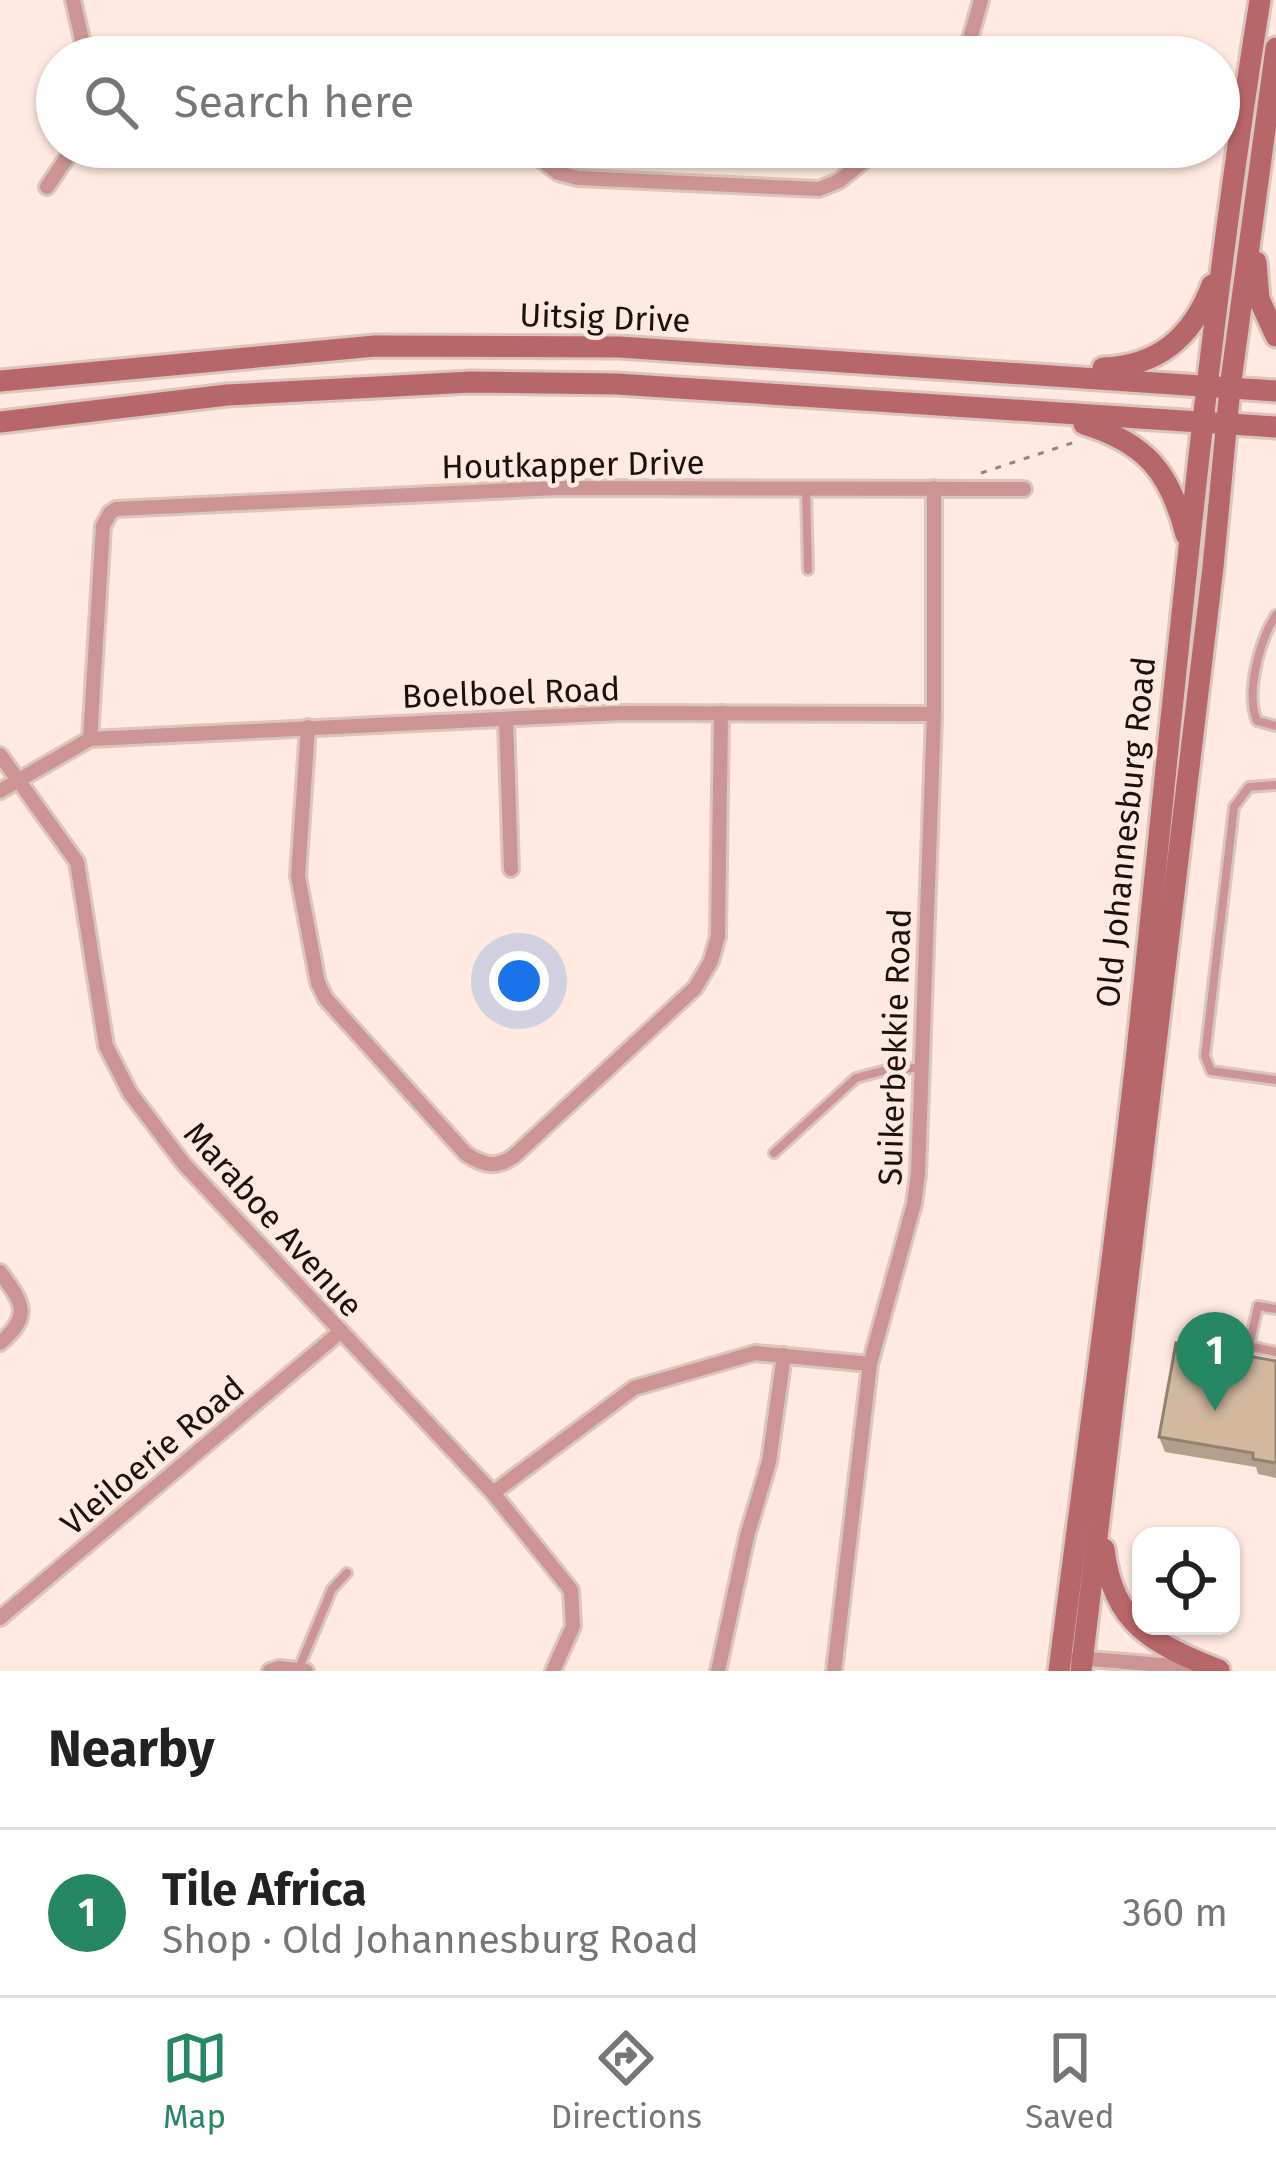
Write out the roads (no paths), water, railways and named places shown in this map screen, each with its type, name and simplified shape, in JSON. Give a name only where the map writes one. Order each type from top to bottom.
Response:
[{"type":"main road","name":"Old Johannesburg Road","points":[[1240,144],[1260,0]]},
{"type":"main road","name":"Old Johannesburg Road","points":[[1219,387],[1253,225],[1276,48]]},
{"type":"main road","name":"Old Johannesburg Road","points":[[1070,1664],[1100,1506],[1219,387],[1228,230],[1237,168]]},
{"type":"main road","points":[[1253,225],[1259,299],[1276,336]]},
{"type":"main road","points":[[1000,372],[1119,368],[1165,353],[1203,309],[1228,230]]},
{"type":"main road","name":"Uitsig Drive","points":[[0,381],[375,346],[619,347],[1276,391]]},
{"type":"main road","name":"Uitsig Drive","points":[[0,422],[227,395],[471,382],[617,384],[1276,427]]},
{"type":"main road","points":[[1048,413],[1138,446],[1175,497],[1189,547]]},
{"type":"main road","name":"Old Johannesburg Road","points":[[1070,1664],[1189,547],[1215,423]]},
{"type":"main road","points":[[1100,1506],[1107,1572],[1118,1602],[1137,1628],[1163,1648],[1222,1671]]},
{"type":"street","points":[[73,0],[81,36]]},
{"type":"street","points":[[970,36],[981,0]]},
{"type":"street","points":[[47,187],[60,168]]},
{"type":"street","points":[[552,168],[578,178],[819,189],[855,168]]},
{"type":"street","name":"Houtkapper Drive","points":[[90,739],[104,526],[110,513],[124,508],[555,488],[1024,489]]},
{"type":"street","name":"Suikerbekkie Road","points":[[834,1671],[870,1364],[914,1204],[934,714],[934,488]]},
{"type":"street","points":[[308,727],[298,876],[322,993],[466,1154],[483,1164],[498,1165],[514,1156],[695,988],[711,961],[718,936],[721,712]]},
{"type":"street","name":"Boelboel Road","points":[[90,739],[721,712],[934,714]]},
{"type":"street","points":[[506,720],[511,869]]},
{"type":"street","points":[[0,791],[90,739]]},
{"type":"street","name":"Maraboe Avenue","points":[[0,755],[81,871],[106,1046],[130,1093],[184,1163],[493,1493],[571,1590],[574,1627],[553,1671]]},
{"type":"street","points":[[0,1272],[20,1300],[22,1312],[16,1330],[0,1343]]},
{"type":"street","name":"Vleiloerie Road","points":[[0,1618],[339,1333]]},
{"type":"street","points":[[493,1493],[634,1388],[741,1355],[870,1364]]},
{"type":"street","points":[[718,1671],[747,1536],[769,1462],[784,1355]]},
{"type":"street","points":[[1070,1664],[1222,1671]]},
{"type":"street","points":[[270,1671],[303,1670]]},
{"type":"lane","points":[[806,488],[808,570]]},
{"type":"lane","points":[[1276,615],[1267,628],[1251,708],[1257,721],[1276,726]]},
{"type":"lane","points":[[1276,784],[1249,787],[1234,807],[1205,1056],[1211,1071],[1276,1080]]},
{"type":"lane","points":[[774,1153],[856,1078],[890,1069],[922,1068]]},
{"type":"lane","points":[[1276,1309],[1258,1306],[1250,1346],[1276,1352]]},
{"type":"lane","points":[[303,1670],[332,1589],[347,1574]]},
{"type":"place","name":"Tile Africa","points":[[1215,1411]]}]
